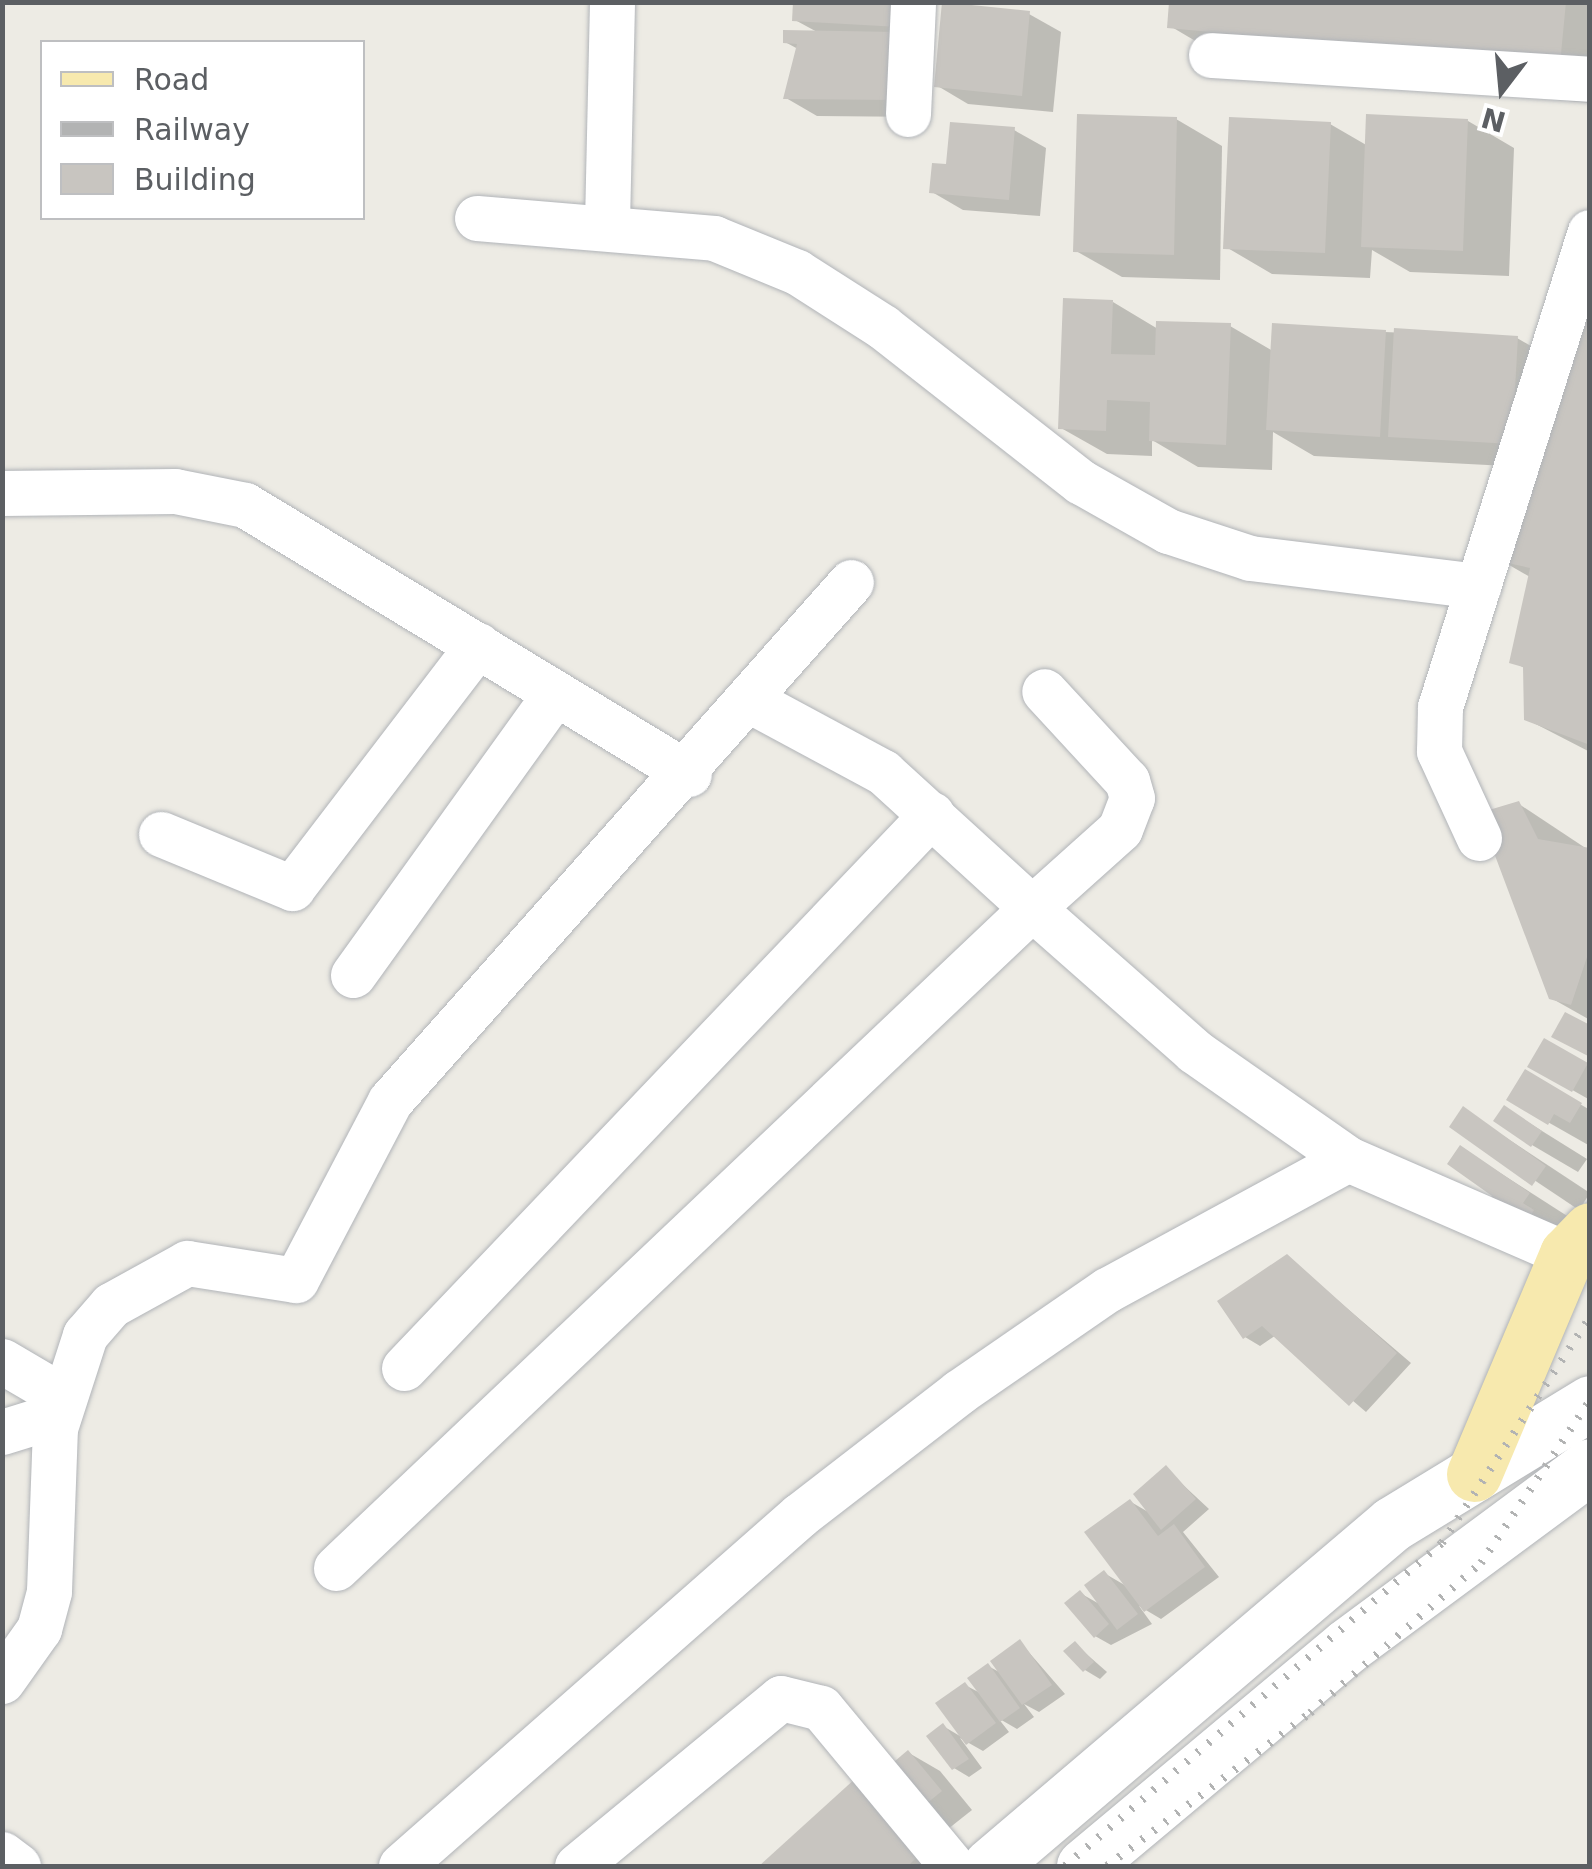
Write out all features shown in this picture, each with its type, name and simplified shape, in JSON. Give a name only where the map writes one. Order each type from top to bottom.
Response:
[{"type":"main road","points":[[1474,1474],[1578,1242]]},
{"type":"street","points":[[607,224],[612,2]]},
{"type":"street","points":[[908,114],[913,2]]},
{"type":"street","points":[[1210,55],[1590,79]]},
{"type":"street","points":[[477,218],[607,224],[714,238],[797,272],[1080,482],[1168,531],[1250,558],[1478,586]]},
{"type":"street","points":[[1479,838],[1439,751],[1440,707],[1590,232]]},
{"type":"street","points":[[2,492],[175,491],[245,505],[689,774]]},
{"type":"street","points":[[2,1681],[38,1629],[49,1592],[59,1405],[85,1335],[164,1270],[187,1263],[296,1280],[390,1102],[753,702],[852,582]]},
{"type":"street","points":[[161,834],[275,888],[292,888],[478,645]]},
{"type":"street","points":[[336,1568],[1120,828],[1132,798],[1128,781],[1044,692]]},
{"type":"street","points":[[353,975],[556,693]]},
{"type":"street","points":[[753,702],[850,748],[932,814],[1032,908],[1208,1062],[1348,1160],[1578,1242]]},
{"type":"street","points":[[404,1368],[932,814]]},
{"type":"street","points":[[401,1866],[800,1515],[959,1392],[1107,1290],[1348,1160]]},
{"type":"street","points":[[2,1361],[59,1405]]},
{"type":"street","points":[[990,1866],[1392,1524],[1590,1404]]},
{"type":"street","points":[[2,1432],[59,1405]]},
{"type":"street","points":[[1084,1866],[1347,1646],[1590,1466]]},
{"type":"street","points":[[577,1866],[781,1698],[821,1708],[952,1866]]},
{"type":"street","points":[[2,1854],[18,1866]]},
{"type":"building","points":[[793,2],[900,2],[899,27],[792,21]]},
{"type":"building","points":[[942,2],[1030,11],[1022,96],[934,87]]},
{"type":"building","points":[[1169,2],[1566,2],[1560,64],[1167,28]]},
{"type":"building","points":[[783,30],[897,32],[896,100],[783,99],[797,44],[783,43]]},
{"type":"building","points":[[1077,114],[1177,117],[1174,255],[1073,252]]},
{"type":"building","points":[[1366,114],[1468,119],[1463,251],[1361,247]]},
{"type":"building","points":[[1229,117],[1331,122],[1325,253],[1223,249]]},
{"type":"building","points":[[950,122],[1015,127],[1009,200],[929,193],[932,163],[946,164]]},
{"type":"building","points":[[1590,253],[1590,745],[1524,720],[1523,667],[1509,663],[1530,568],[1494,560]]},
{"type":"building","points":[[1063,298],[1113,300],[1111,354],[1155,355],[1156,321],[1231,323],[1226,445],[1149,441],[1150,402],[1107,400],[1106,431],[1058,429]]},
{"type":"building","points":[[1272,323],[1386,330],[1380,437],[1266,430]]},
{"type":"building","points":[[1394,328],[1518,336],[1512,444],[1388,437]]},
{"type":"building","points":[[1519,801],[1538,839],[1590,848],[1590,948],[1571,1005],[1549,999],[1479,813]]},
{"type":"building","points":[[1565,1012],[1590,1025],[1590,1057],[1551,1037]]},
{"type":"building","points":[[1544,1038],[1588,1063],[1572,1092],[1527,1067]]},
{"type":"building","points":[[1525,1069],[1582,1103],[1570,1123],[1554,1114],[1548,1125],[1506,1100]]},
{"type":"building","points":[[1504,1105],[1542,1131],[1531,1147],[1493,1121]]},
{"type":"building","points":[[1463,1106],[1546,1166],[1532,1186],[1449,1127]]},
{"type":"building","points":[[1460,1145],[1530,1193],[1523,1203],[1534,1210],[1521,1230],[1485,1208],[1492,1196],[1447,1164]]},
{"type":"building","points":[[1287,1254],[1397,1353],[1349,1406],[1262,1326],[1243,1339],[1217,1301]]},
{"type":"building","points":[[1166,1465],[1196,1499],[1161,1530],[1133,1494]]},
{"type":"building","points":[[1130,1499],[1158,1536],[1174,1524],[1205,1567],[1144,1612],[1084,1532]]},
{"type":"building","points":[[1104,1570],[1138,1614],[1117,1630],[1084,1585]]},
{"type":"building","points":[[1080,1590],[1109,1624],[1094,1638],[1064,1603]]},
{"type":"building","points":[[1020,1639],[1052,1685],[1022,1705],[990,1661]]},
{"type":"building","points":[[1075,1641],[1094,1662],[1083,1672],[1063,1651]]},
{"type":"building","points":[[988,1663],[1020,1708],[1000,1722],[967,1678]]},
{"type":"building","points":[[965,1682],[996,1723],[966,1745],[935,1703]]},
{"type":"building","points":[[943,1723],[969,1759],[952,1770],[926,1736]]},
{"type":"building","points":[[908,1750],[942,1791],[915,1813],[882,1772]]},
{"type":"building","points":[[857,1777],[921,1853],[908,1866],[759,1866]]},
{"type":"railway","points":[[1065,1866],[1442,1543],[1590,1317]]},
{"type":"railway","points":[[1107,1866],[1310,1713],[1481,1563],[1590,1400]]}]
